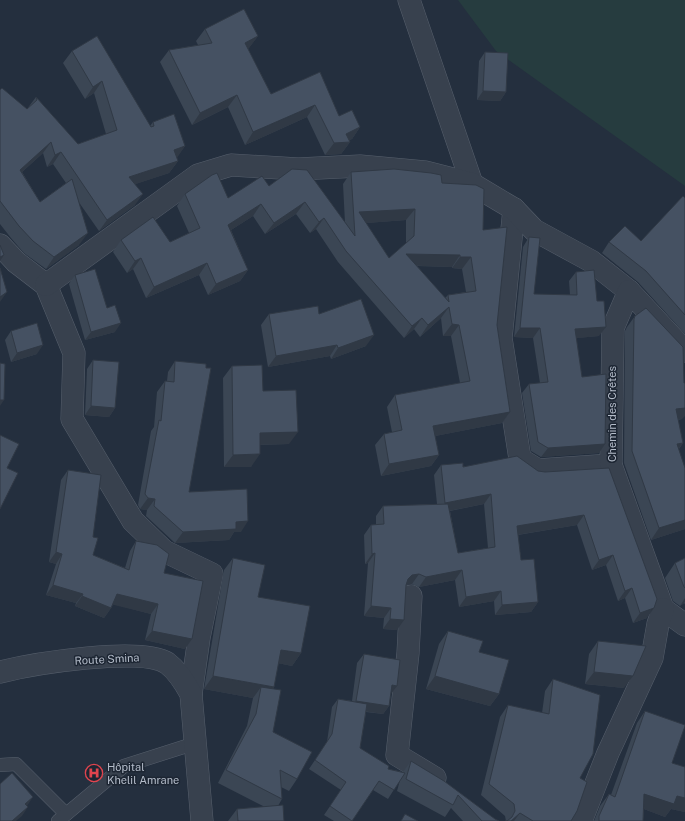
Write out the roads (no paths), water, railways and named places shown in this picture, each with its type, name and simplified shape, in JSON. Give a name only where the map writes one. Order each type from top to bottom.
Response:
[{"type":"street","points":[[409,0],[472,184]]},
{"type":"street","points":[[46,285],[198,175],[231,165],[298,169],[360,166],[425,172],[472,184],[514,209],[534,230],[590,261],[629,292],[685,351]]},
{"type":"street","points":[[514,209],[501,338],[520,460],[538,470],[611,465]]},
{"type":"street","points":[[0,245],[16,262],[46,285],[74,353],[72,419],[132,522],[164,551],[212,574],[199,638],[191,694]]},
{"type":"street","name":"Chemin des Crêtes","points":[[629,292],[613,328],[611,465],[663,609]]},
{"type":"street","points":[[411,596],[408,653],[397,755],[450,787]]},
{"type":"street","points":[[581,821],[608,753],[652,658],[658,624],[663,609],[685,625]]},
{"type":"street","name":"Route Smina","points":[[0,672],[22,667],[80,659],[148,657],[166,663],[181,677],[191,694],[202,821]]},
{"type":"lane","points":[[0,765],[16,764],[62,818],[124,766],[196,743]]},
{"type":"place","name":"Hôpital Khelil Amrane","points":[[94,773]]}]
